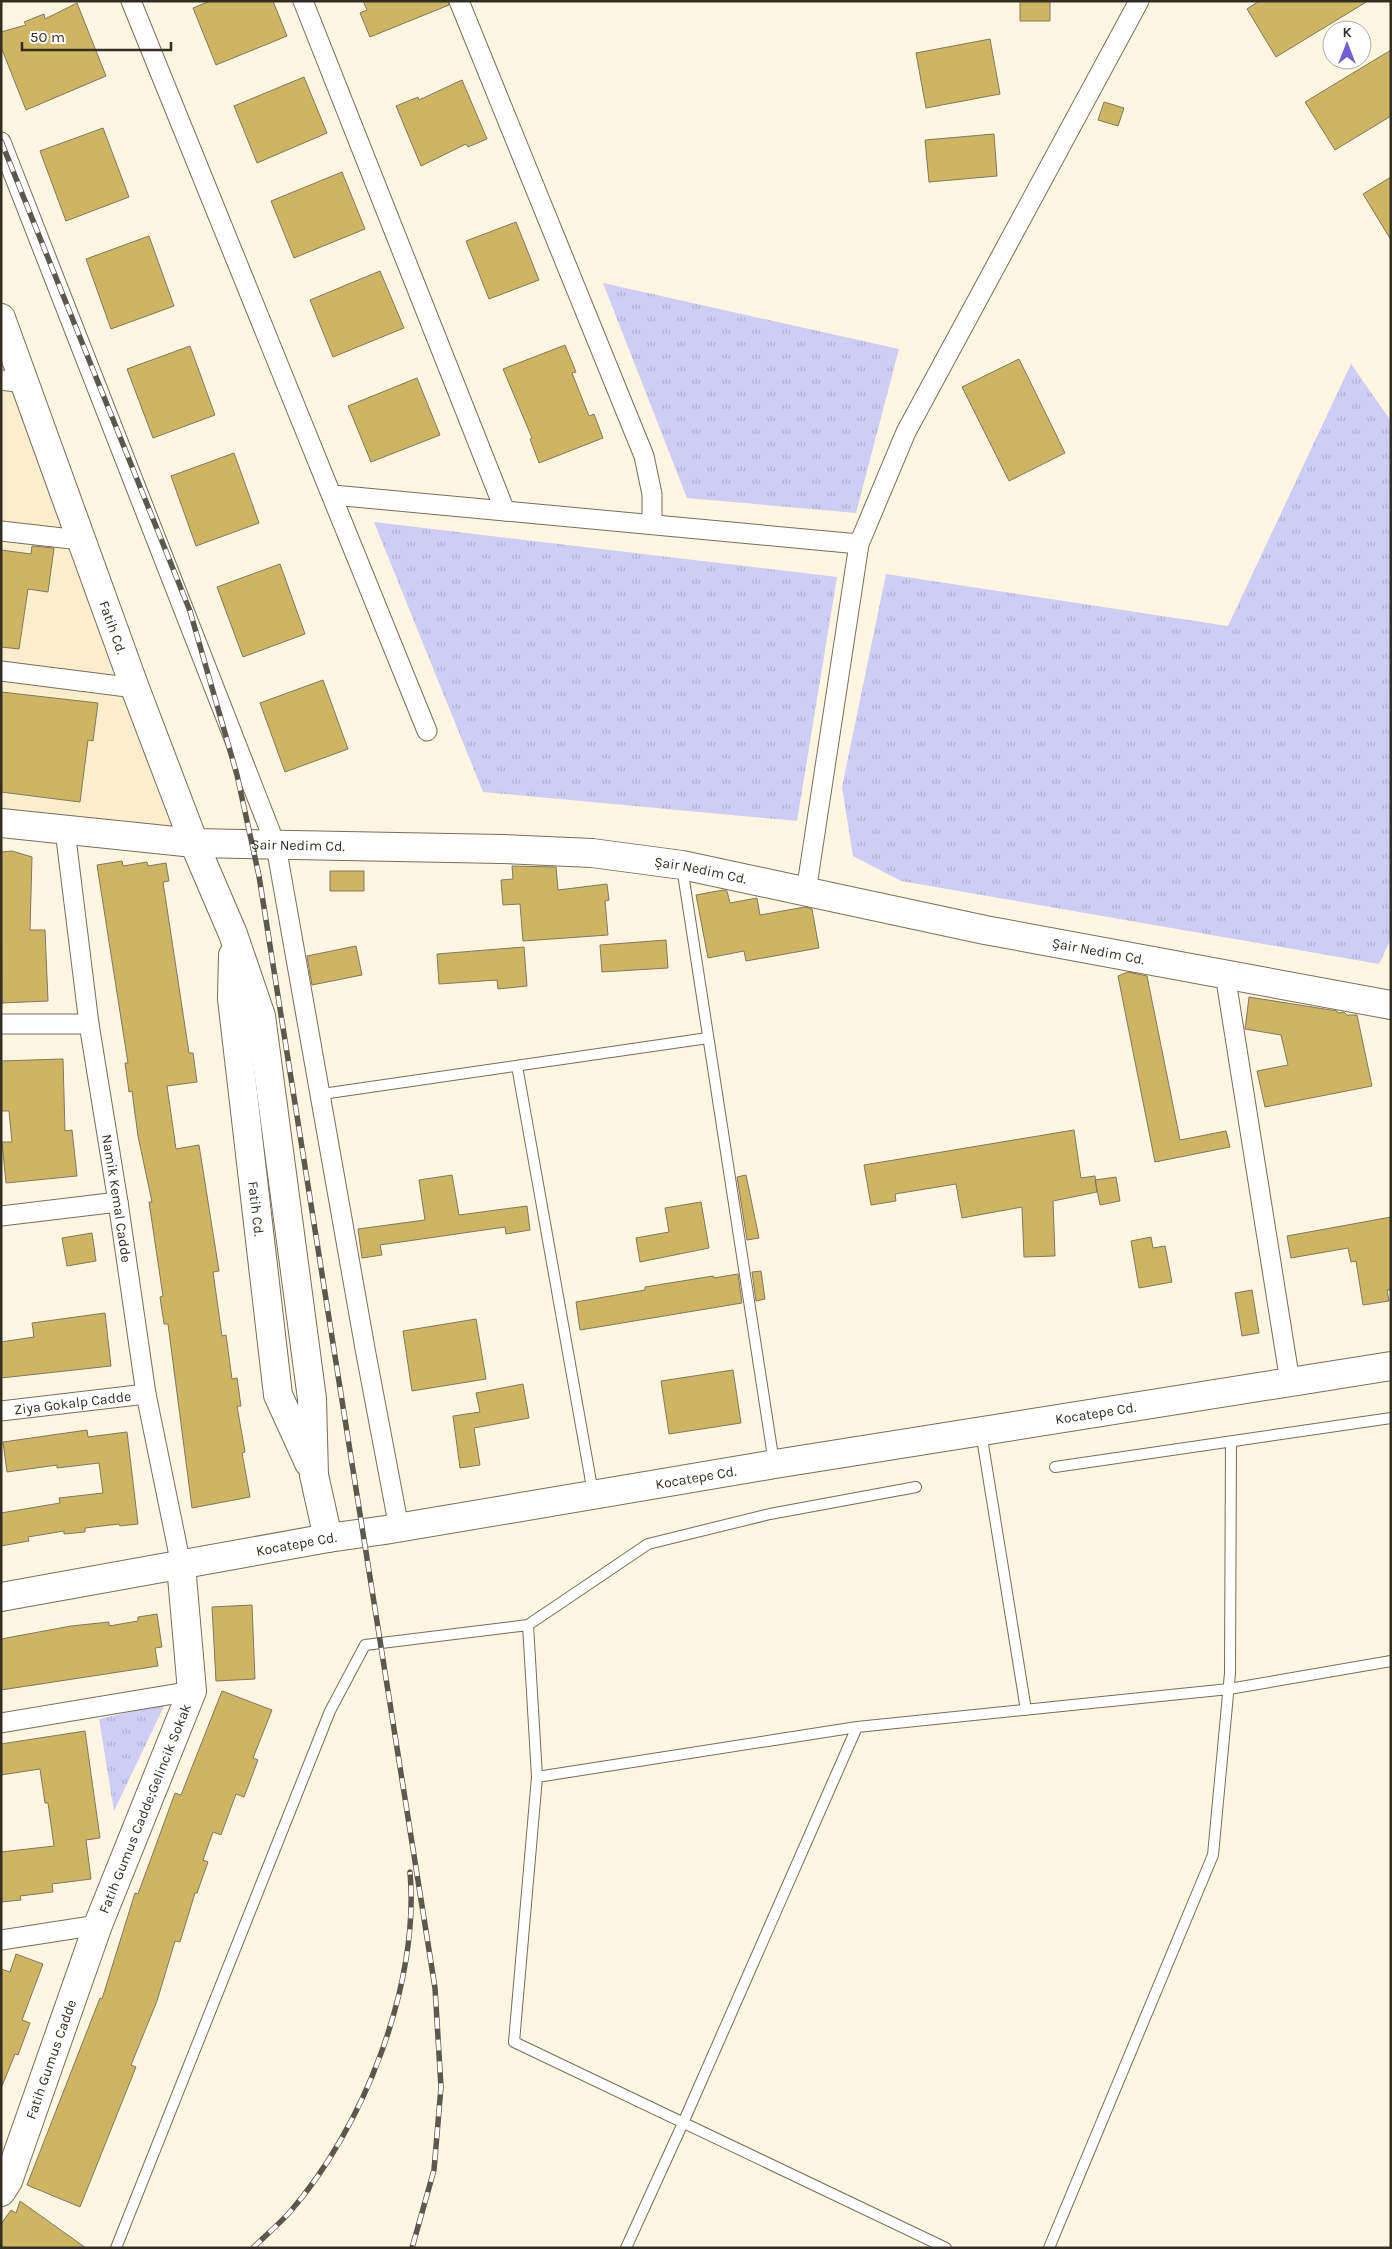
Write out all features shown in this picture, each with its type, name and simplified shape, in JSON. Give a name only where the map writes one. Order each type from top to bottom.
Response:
[{"type":"street","points":[[131,1],[427,731]]},
{"type":"street","points":[[303,1],[505,511]]},
{"type":"street","points":[[459,1],[644,456],[652,494],[652,524]]},
{"type":"street","points":[[806,892],[860,544],[906,432],[1139,1]]},
{"type":"street","points":[[1,142],[276,846],[322,1094],[366,1354],[399,1528]]},
{"type":"street","name":"Fatih Cd.","points":[[1,318],[12,382],[80,540],[194,843],[233,934],[232,999],[278,1395],[314,1475],[328,1538]]},
{"type":"street","points":[[333,496],[860,544]]},
{"type":"street","points":[[1,531],[80,540]]},
{"type":"street","points":[[1,671],[135,688]]},
{"type":"street","name":"Şair Nedim Cd.","points":[[1,823],[194,843],[511,849],[592,853],[682,865],[985,930],[1391,1005]]},
{"type":"street","name":"Namik Kemal Cadde","points":[[65,830],[89,1024],[118,1202],[146,1394],[181,1565]]},
{"type":"street","points":[[1225,974],[1290,1382]]},
{"type":"street","points":[[1,1024],[89,1024]]},
{"type":"street","points":[[1,1216],[118,1202]]},
{"type":"street","name":"Kocatepe Cd.","points":[[1,1598],[328,1538],[399,1528],[980,1430],[1391,1366]]},
{"type":"street","name":"Ziya Gokalp Cadde","points":[[1,1412],[146,1394]]},
{"type":"street","name":"Fatih Gumus Cadde;Gelincik Sokak","points":[[98,1925],[192,1691],[181,1565]]},
{"type":"street","name":"Fatih Gumus Cadde;Gelincik Sokak","points":[[1,1723],[192,1691]]},
{"type":"street","points":[[1,1940],[98,1925]]},
{"type":"street","name":"Fatih Gumus Cadde","points":[[1,2192],[8,2181],[98,1925]]},
{"type":"lane","points":[[682,865],[774,1464]]},
{"type":"lane","points":[[322,1094],[708,1038]]},
{"type":"lane","points":[[518,1066],[593,1494]]},
{"type":"lane","points":[[1055,1468],[1391,1418]]},
{"type":"lane","points":[[980,1430],[1026,1710]]},
{"type":"lane","points":[[1049,2248],[1213,1855],[1229,1689],[1231,1442]]},
{"type":"lane","points":[[116,2248],[230,1957],[330,1711],[365,1646],[528,1625],[648,1544],[770,1514],[916,1487]]},
{"type":"lane","points":[[528,1625],[537,1777],[514,2042],[946,2248]]},
{"type":"lane","points":[[537,1777],[857,1727],[1229,1689],[1391,1661]]},
{"type":"lane","points":[[626,2248],[857,1727]]},
{"type":"shaded area","points":[[1,318],[194,843],[1,823]]},
{"type":"green space","points":[[603,283],[899,349],[856,513],[687,498]]},
{"type":"green space","points":[[1351,364],[1391,421],[1391,939],[1379,964],[901,881],[853,856],[842,787],[886,574],[1228,626]]},
{"type":"green space","points":[[374,522],[837,577],[797,821],[483,792]]},
{"type":"green space","points":[[165,1704],[114,1811],[99,1719]]},
{"type":"building","points":[[210,1],[273,1],[287,36],[216,65],[193,8]]},
{"type":"building","points":[[363,1],[448,1],[449,5],[370,37],[360,13],[367,10]]},
{"type":"building","points":[[1020,1],[1050,1],[1050,21],[1020,21]]},
{"type":"building","points":[[1259,1],[1368,1],[1337,20],[1322,20],[1322,29],[1276,57],[1247,9]]},
{"type":"building","points":[[77,3],[106,76],[26,110],[1,47],[1,32],[26,25],[24,22],[44,14],[45,19]]},
{"type":"building","points":[[990,39],[1000,94],[926,108],[916,53]]},
{"type":"building","points":[[1391,50],[1391,116],[1335,150],[1305,102],[1358,70],[1372,70],[1372,61]]},
{"type":"building","points":[[304,77],[327,133],[257,163],[234,106]]},
{"type":"building","points":[[462,80],[487,139],[468,147],[466,144],[421,166],[396,106],[418,97],[419,100]]},
{"type":"building","points":[[1104,102],[1124,108],[1118,126],[1098,120]]},
{"type":"building","points":[[103,128],[129,197],[66,221],[40,151]]},
{"type":"building","points":[[994,134],[997,176],[929,182],[925,140]]},
{"type":"building","points":[[342,172],[365,229],[294,258],[271,201]]},
{"type":"building","points":[[1391,177],[1391,240],[1363,194]]},
{"type":"building","points":[[516,222],[539,280],[489,299],[466,241]]},
{"type":"building","points":[[149,236],[174,306],[111,329],[86,259]]},
{"type":"building","points":[[380,271],[404,328],[333,357],[310,300]]},
{"type":"building","points":[[565,345],[576,372],[572,373],[589,416],[594,414],[603,438],[539,463],[530,439],[532,438],[503,369]]},
{"type":"building","points":[[190,346],[215,415],[153,438],[127,369]]},
{"type":"building","points":[[1019,359],[1065,453],[1009,481],[962,387]]},
{"type":"building","points":[[417,378],[440,435],[371,462],[348,406]]},
{"type":"building","points":[[234,453],[259,523],[196,546],[171,476]]},
{"type":"building","points":[[32,546],[54,548],[48,592],[28,589],[19,649],[1,647],[1,550],[31,554]]},
{"type":"building","points":[[280,564],[305,634],[243,657],[217,587]]},
{"type":"building","points":[[323,680],[348,749],[285,772],[260,703]]},
{"type":"building","points":[[1,692],[98,703],[93,741],[88,740],[80,802],[1,792]]},
{"type":"building","points":[[12,851],[32,857],[30,930],[45,930],[48,1001],[2,1003],[1,852]]},
{"type":"building","points":[[122,861],[123,866],[147,862],[148,866],[166,863],[169,881],[163,882],[189,1053],[193,1053],[197,1082],[167,1086],[176,1149],[199,1145],[219,1271],[213,1272],[222,1336],[226,1335],[232,1379],[237,1378],[241,1406],[237,1406],[245,1452],[242,1453],[250,1497],[192,1508],[168,1324],[164,1324],[160,1297],[163,1296],[149,1202],[152,1202],[138,1136],[132,1091],[129,1092],[125,1063],[128,1063],[97,865]]},
{"type":"building","points":[[512,866],[556,867],[558,890],[607,884],[609,900],[605,901],[608,935],[523,941],[520,904],[503,905],[501,880],[513,879]]},
{"type":"building","points":[[330,871],[364,871],[364,891],[330,891]]},
{"type":"building","points":[[723,890],[727,891],[730,903],[757,898],[760,915],[805,907],[812,909],[819,948],[746,961],[744,951],[708,958],[696,895]]},
{"type":"building","points":[[666,940],[668,968],[602,972],[600,945]]},
{"type":"building","points":[[356,946],[362,975],[312,985],[307,956]]},
{"type":"building","points":[[524,947],[527,986],[498,989],[497,980],[439,984],[437,954]]},
{"type":"building","points":[[1128,972],[1147,976],[1180,1140],[1226,1131],[1230,1147],[1155,1162],[1118,976]]},
{"type":"building","points":[[1249,997],[1337,1011],[1338,1013],[1344,1012],[1347,1015],[1357,1015],[1372,1086],[1265,1107],[1257,1071],[1288,1065],[1281,1035],[1245,1029]]},
{"type":"building","points":[[63,1059],[65,1131],[72,1130],[77,1176],[6,1183],[2,1142],[12,1142],[9,1111],[1,1111],[1,1061]]},
{"type":"building","points":[[1074,1130],[1081,1178],[1095,1176],[1097,1192],[1053,1201],[1055,1256],[1024,1257],[1022,1207],[962,1218],[956,1184],[895,1194],[896,1201],[871,1205],[864,1165]]},
{"type":"building","points":[[452,1175],[459,1215],[527,1206],[530,1230],[506,1234],[505,1227],[380,1245],[382,1255],[362,1258],[358,1229],[425,1220],[419,1180]]},
{"type":"building","points":[[746,1175],[759,1238],[747,1240],[737,1177]]},
{"type":"building","points":[[1116,1177],[1120,1201],[1100,1205],[1095,1180]]},
{"type":"building","points":[[701,1202],[709,1248],[640,1262],[636,1238],[669,1232],[665,1208]]},
{"type":"building","points":[[1391,1217],[1391,1290],[1387,1290],[1389,1301],[1363,1305],[1356,1261],[1351,1262],[1348,1248],[1291,1258],[1287,1236]]},
{"type":"building","points":[[92,1233],[96,1261],[67,1266],[62,1238]]},
{"type":"building","points":[[1151,1237],[1153,1248],[1165,1246],[1172,1282],[1139,1288],[1131,1241]]},
{"type":"building","points":[[761,1271],[765,1299],[756,1301],[752,1272]]},
{"type":"building","points":[[738,1274],[742,1303],[580,1330],[576,1302],[645,1290],[645,1287]]},
{"type":"building","points":[[1252,1290],[1259,1333],[1242,1336],[1235,1293]]},
{"type":"building","points":[[105,1313],[111,1366],[1,1378],[1,1342],[34,1337],[32,1323]]},
{"type":"building","points":[[476,1319],[486,1379],[412,1391],[403,1331]]},
{"type":"building","points":[[733,1370],[741,1423],[669,1434],[661,1381]]},
{"type":"building","points":[[523,1384],[529,1418],[474,1428],[480,1465],[460,1468],[453,1416],[480,1412],[476,1393]]},
{"type":"building","points":[[87,1430],[88,1437],[127,1432],[138,1524],[85,1528],[85,1532],[64,1534],[64,1531],[28,1537],[29,1541],[1,1546],[1,1513],[60,1503],[59,1498],[103,1493],[99,1463],[57,1468],[57,1465],[7,1472],[3,1442]]},
{"type":"building","points":[[252,1605],[255,1679],[216,1681],[212,1607]]},
{"type":"building","points":[[157,1614],[162,1647],[155,1648],[158,1666],[1,1690],[1,1639],[71,1626],[109,1622],[109,1626],[138,1621],[138,1617]]},
{"type":"building","points":[[222,1691],[272,1710],[253,1758],[258,1760],[244,1797],[236,1794],[221,1835],[213,1832],[203,1860],[208,1862],[197,1893],[195,1893],[180,1942],[175,1941],[157,2001],[131,2065],[136,2067],[80,2207],[27,2185],[100,1998],[102,1999],[135,1893],[138,1894],[175,1793],[181,1795]]},
{"type":"building","points":[[85,1731],[100,1838],[86,1840],[91,1879],[52,1884],[53,1892],[20,1896],[21,1900],[1,1902],[1,1852],[54,1846],[48,1803],[45,1803],[40,1769],[1,1775],[1,1744]]},
{"type":"building","points":[[16,1954],[43,1964],[22,2020],[30,2023],[18,2055],[15,2054],[2,2086],[1,1969],[10,1972]]},
{"type":"building","points":[[20,2201],[86,2248],[1,2248],[1,2224],[11,2210],[16,2213]]},
{"type":"railway","points":[[1,141],[190,611],[237,775],[259,876],[435,1988],[441,2087],[434,2170],[412,2248]]},
{"type":"railway","points":[[253,2248],[289,2213],[316,2179],[341,2140],[362,2098],[381,2053],[396,2007],[406,1961],[411,1916],[410,1872]]}]
